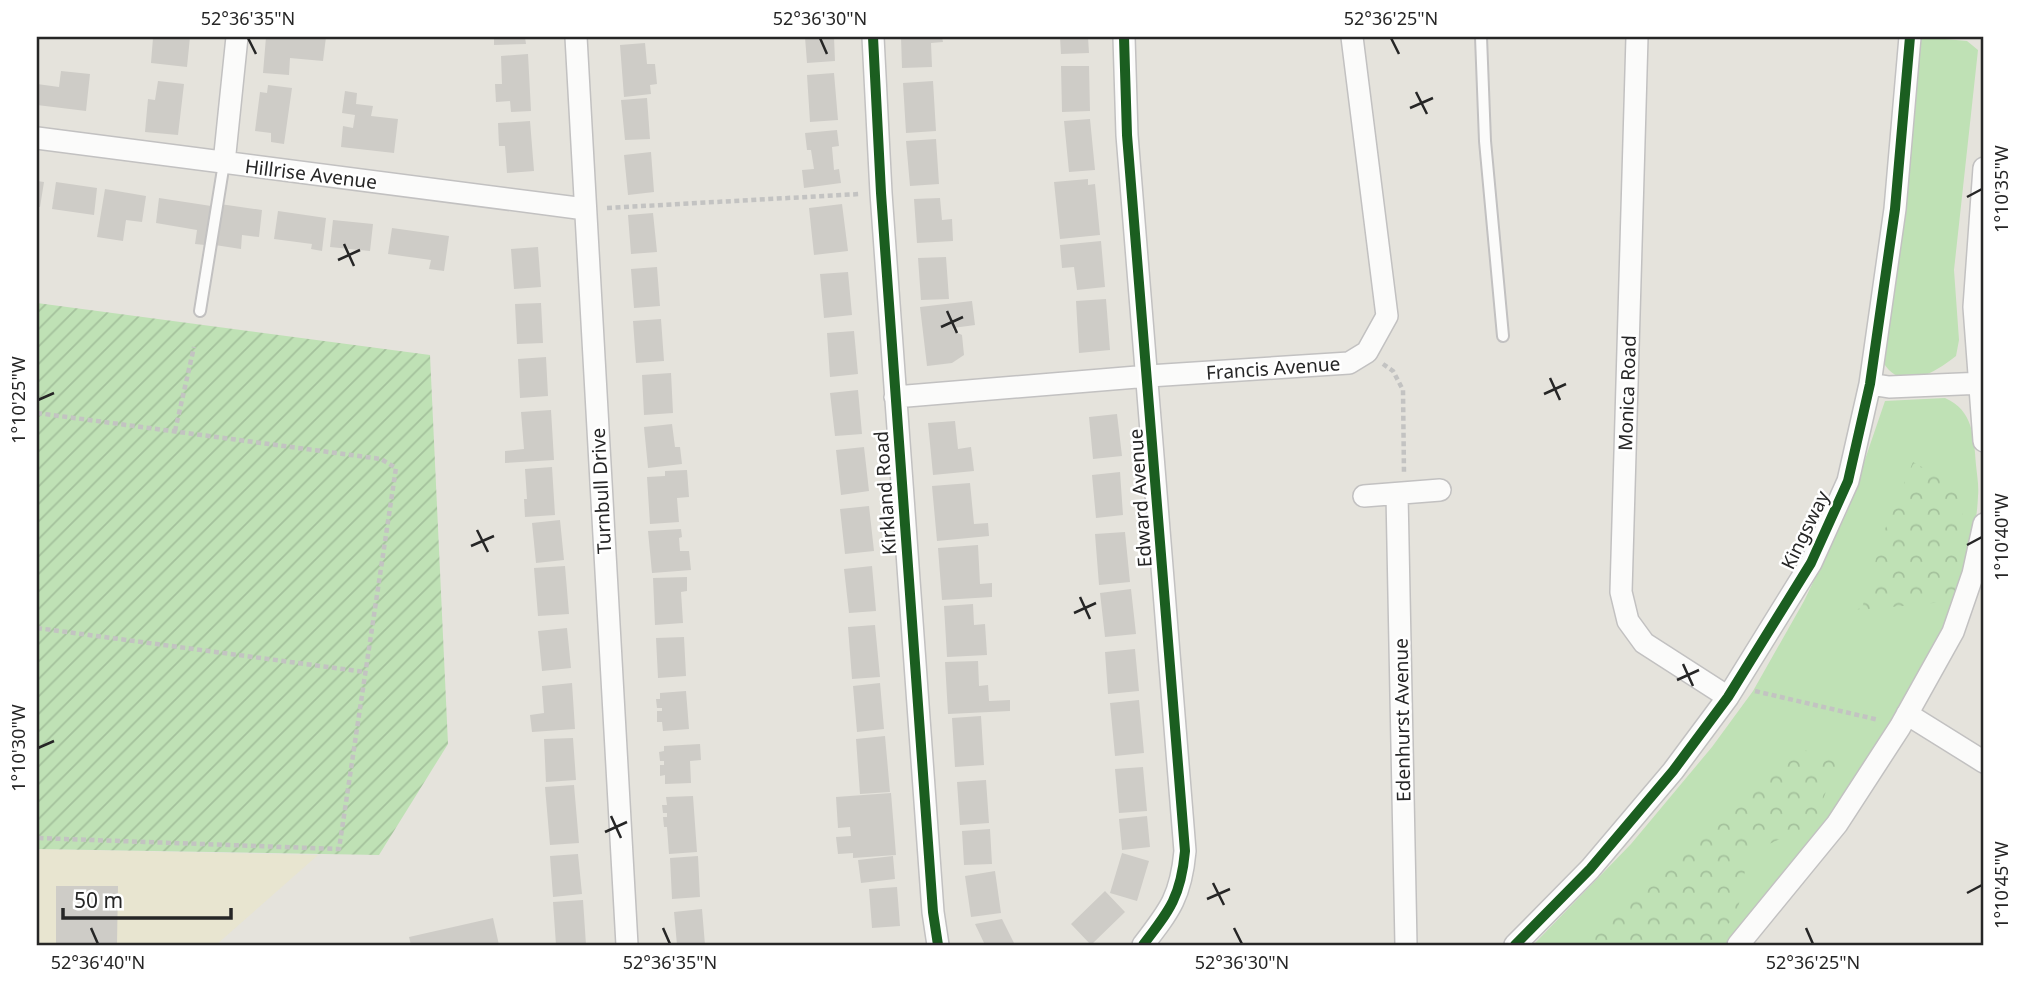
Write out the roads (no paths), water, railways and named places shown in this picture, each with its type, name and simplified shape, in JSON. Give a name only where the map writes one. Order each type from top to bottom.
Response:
[{"type":"street","points":[[224,163],[237,37]]},
{"type":"street","name":"Turnbull Drive","points":[[576,37],[627,945]]},
{"type":"street","name":"Kirkland Road","points":[[873,37],[895,397],[933,912],[938,945]]},
{"type":"street","name":"Edward Avenue","points":[[1124,37],[1128,135],[1185,851],[1182,881],[1171,909],[1143,945]]},
{"type":"street","name":"Francis Avenue","points":[[895,397],[1349,363],[1367,352],[1387,316],[1352,37]]},
{"type":"street","name":"Monica Road","points":[[1637,37],[1621,592],[1628,621],[1644,643],[1733,690]]},
{"type":"street","name":"Kingsway","points":[[1515,945],[1590,869],[1673,771],[1733,690],[1811,564],[1848,481],[1870,384],[1895,209],[1910,37]]},
{"type":"street","name":"Hillrise Avenue","points":[[37,138],[585,209]]},
{"type":"street","points":[[1984,168],[1982,239],[1974,307],[1982,382],[1984,441]]},
{"type":"street","points":[[1870,384],[1889,387],[1982,382]]},
{"type":"street","points":[[1364,496],[1440,491]]},
{"type":"street","name":"Edenhurst Avenue","points":[[1397,494],[1406,945]]},
{"type":"street","points":[[1738,945],[1837,824],[1904,720],[1953,632],[1973,574],[1984,524]]},
{"type":"street","points":[[1904,720],[1984,762]]},
{"type":"lane","points":[[1481,37],[1485,141],[1503,336]]},
{"type":"lane","points":[[200,311],[224,163]]}]
